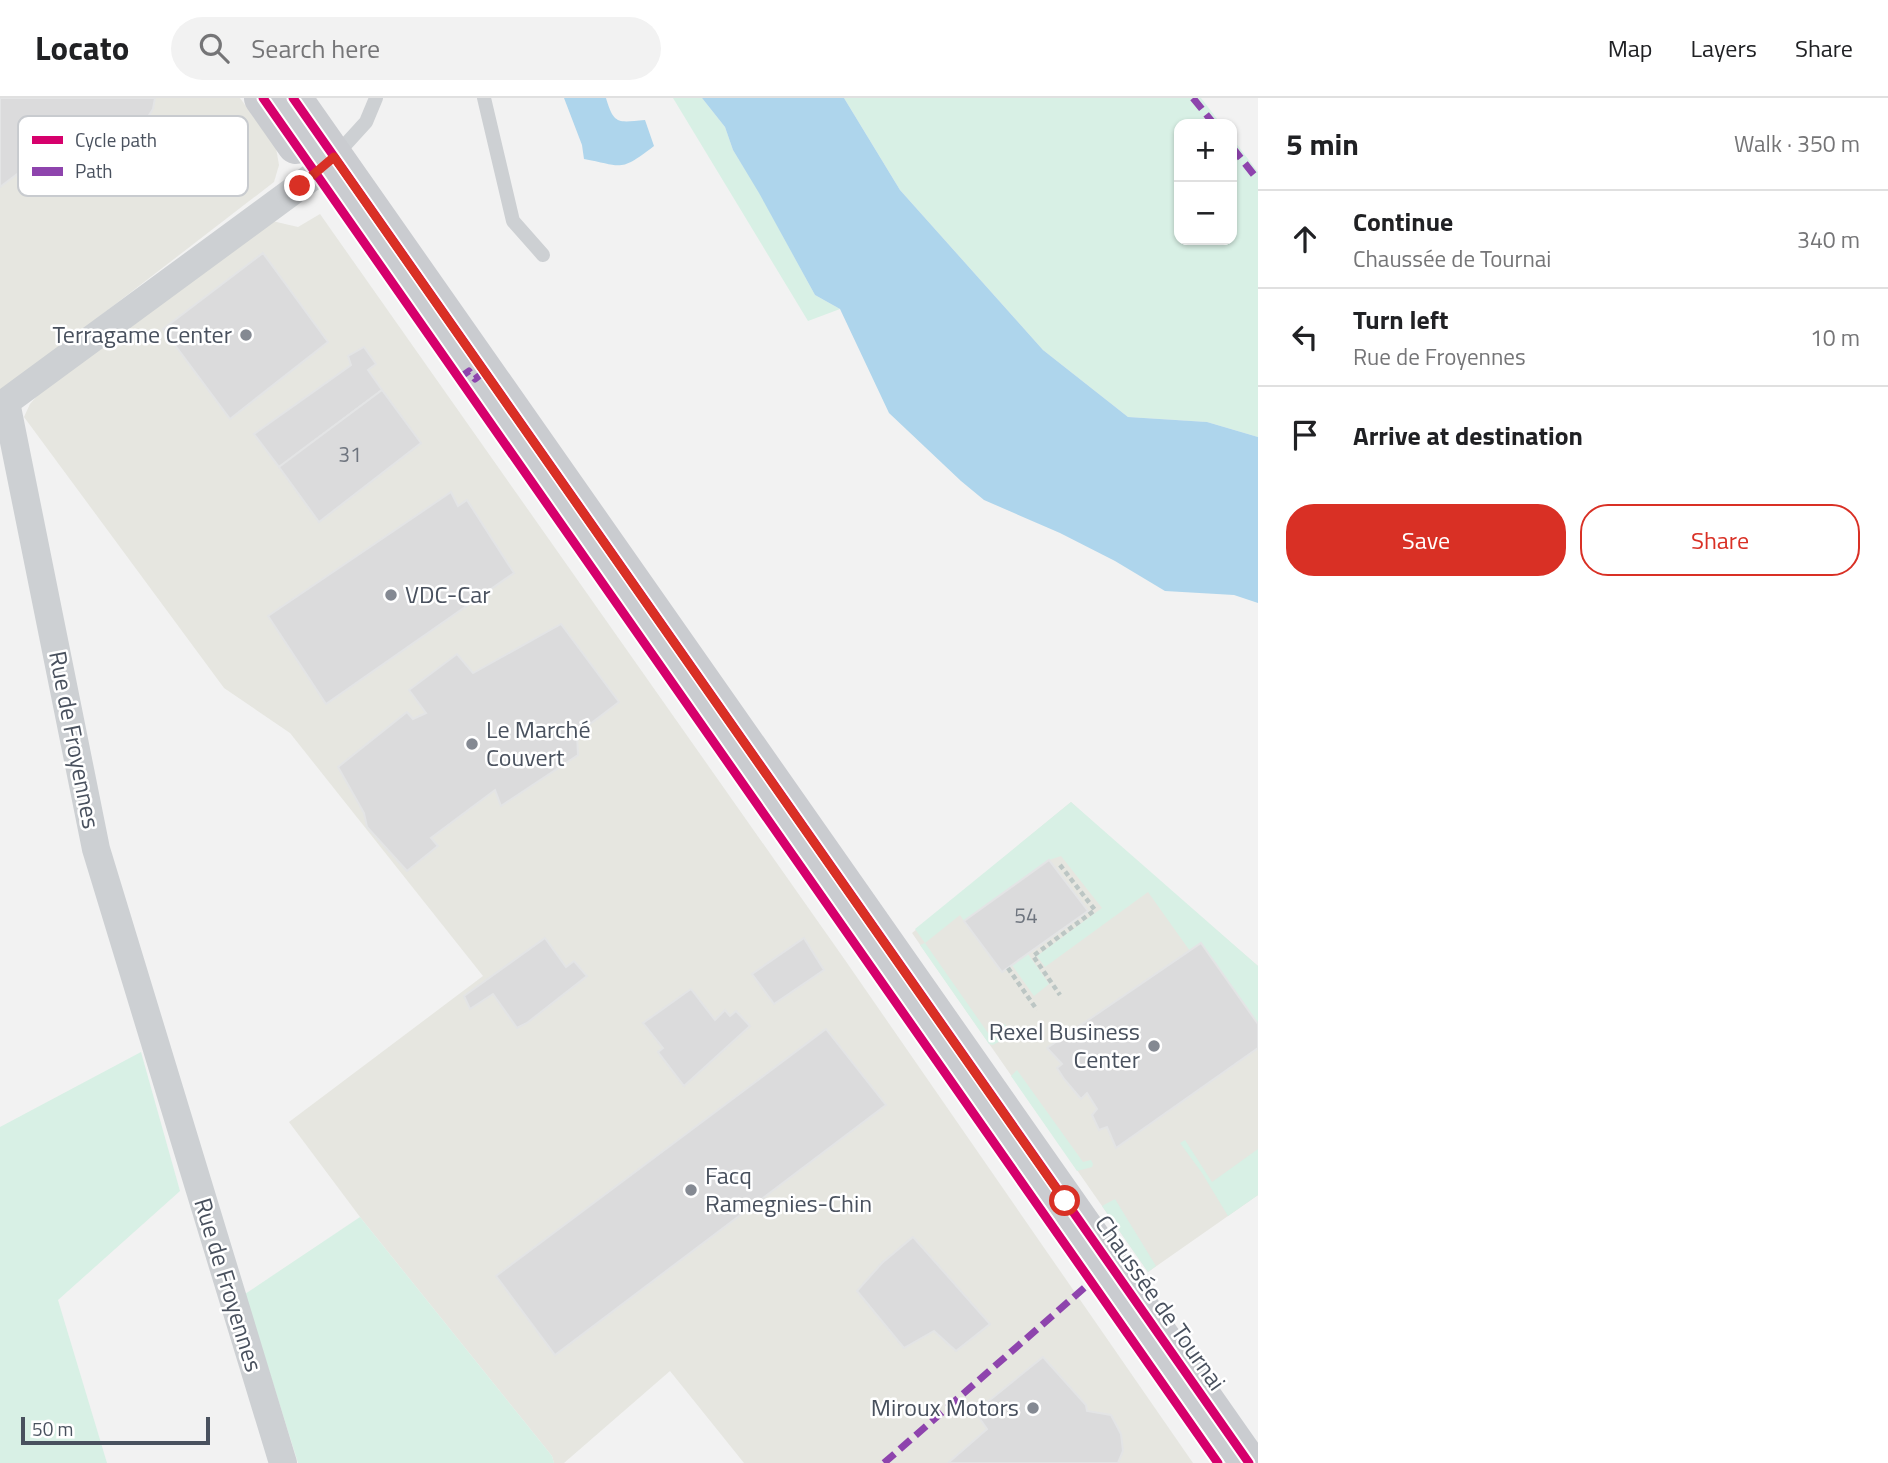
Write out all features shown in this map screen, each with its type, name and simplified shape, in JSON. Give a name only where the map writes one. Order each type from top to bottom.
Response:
[{"type":"main road","name":"Chaussée de Tournai","points":[[263,98],[325,165],[1248,1463]]},
{"type":"main road","name":"Chaussée de Tournai","points":[[293,98],[325,165],[1218,1463]]},
{"type":"street","name":"Rue de Froyennes","points":[[283,1463],[96,849],[3,404],[325,165]]},
{"type":"lane","points":[[325,165],[366,122],[376,98]]},
{"type":"lane","points":[[484,98],[513,221],[543,255]]},
{"type":"path","points":[[1060,865],[1095,911],[1034,956],[1060,995]]},
{"type":"path","points":[[1008,968],[1038,1010]]},
{"type":"shaded area","points":[[0,98],[240,98],[276,148],[279,165],[274,182],[0,393]]},
{"type":"shaded area","points":[[320,214],[845,960],[1193,1463],[744,1463],[670,1371],[564,1463],[554,1463],[552,1456],[360,1217],[289,1122],[483,976],[290,733],[224,688],[24,417],[30,404],[51,380],[268,220],[298,227]]},
{"type":"shaded area","points":[[1071,802],[1258,966],[1258,1195],[1148,1272],[912,933]]},
{"type":"green space","points":[[673,98],[702,98],[725,127],[733,150],[815,295],[840,309],[808,321]]},
{"type":"green space","points":[[844,98],[1201,98],[1217,119],[1174,119],[1174,245],[1237,245],[1237,145],[1258,172],[1258,437],[1207,422],[1128,417],[1043,350],[900,190]]},
{"type":"green space","points":[[1071,802],[1258,966],[1258,1024],[1201,943],[1190,951],[1148,892],[1045,967],[1037,956],[1102,908],[1061,856],[1049,860],[964,921],[960,915],[925,943],[915,929]]},
{"type":"green space","points":[[925,943],[988,1033],[1005,1024],[1009,1031],[1006,1038],[993,1045],[989,1044],[920,945]]},
{"type":"green space","points":[[1028,954],[1049,984],[1034,996],[1012,965]]},
{"type":"green space","points":[[141,1052],[180,1191],[58,1300],[107,1463],[0,1463],[0,1127]]},
{"type":"green space","points":[[1017,1070],[1083,1162],[1091,1160],[1092,1167],[1077,1171],[1011,1076]]},
{"type":"green space","points":[[1185,1140],[1212,1182],[1258,1149],[1258,1195],[1228,1216],[1180,1143]]},
{"type":"green space","points":[[1115,1199],[1156,1266],[1148,1272],[1102,1206]]},
{"type":"green space","points":[[360,1217],[552,1456],[554,1463],[298,1463],[245,1294]]},
{"type":"water","points":[[564,98],[606,98],[615,118],[623,121],[645,120],[654,146],[627,164],[614,165],[584,159],[582,145]]},
{"type":"water","points":[[702,98],[844,98],[900,190],[1043,350],[1128,417],[1207,422],[1258,437],[1258,603],[1234,595],[1165,591],[1060,533],[984,500],[961,481],[889,413],[840,309],[815,295],[733,150],[725,127]]},
{"type":"building","points":[[0,98],[155,98],[148,116],[18,116],[18,173],[0,187]]},
{"type":"building","name":"Terragame Center","points":[[263,253],[328,342],[230,419],[163,329]]},
{"type":"building","points":[[364,347],[376,364],[368,370],[382,390],[279,467],[254,434],[351,365],[348,356]]},
{"type":"building","points":[[382,390],[421,443],[319,522],[279,467]]},
{"type":"building","name":"VDC-Car","points":[[451,492],[458,506],[467,500],[514,573],[326,704],[268,616]]},
{"type":"building","name":"Le Marché Couvert","points":[[561,624],[619,702],[577,734],[578,755],[501,806],[495,790],[431,838],[438,846],[407,871],[367,827],[364,813],[338,767],[407,712],[413,719],[426,713],[409,690],[457,654],[473,673]]},
{"type":"building","points":[[1049,860],[1088,911],[1002,972],[964,921]]},
{"type":"building","points":[[545,938],[566,967],[574,961],[587,976],[517,1028],[493,994],[470,1009],[464,996]]},
{"type":"building","points":[[804,938],[824,970],[774,1004],[752,974]]},
{"type":"building","name":"Rexel Business Center","points":[[1201,943],[1258,1024],[1258,1048],[1116,1148],[1107,1127],[1099,1130],[1092,1115],[1097,1109],[1087,1093],[1081,1099],[1057,1068],[1062,1064],[1047,1048]]},
{"type":"building","points":[[691,989],[715,1020],[725,1010],[730,1016],[736,1011],[750,1026],[684,1086],[658,1052],[663,1048],[643,1023]]},
{"type":"building","name":"Facq Ramegnies-Chin","points":[[826,1029],[886,1105],[555,1355],[496,1276]]},
{"type":"building","points":[[913,1237],[990,1324],[956,1351],[934,1331],[904,1348],[857,1291],[882,1263]]},
{"type":"building","name":"Miroux Motors","points":[[1043,1357],[1086,1405],[1087,1411],[1111,1415],[1121,1434],[1123,1451],[1118,1463],[948,1463],[987,1429],[975,1412]]},
{"type":"marked path","points":[[1193,98],[1210,119]]},
{"type":"marked path","points":[[1237,153],[1258,180]]},
{"type":"marked path","points":[[459,378],[469,371],[475,379],[484,372]]},
{"type":"marked path","points":[[884,1463],[1091,1282]]},
{"type":"cycle path","points":[[263,98],[1218,1463]]},
{"type":"cycle path","points":[[293,98],[1249,1463]]},
{"type":"place","name":"Terragame Center","points":[[246,335]]},
{"type":"place","name":"VDC-Car","points":[[391,595]]},
{"type":"place","name":"Le Marché Couvert","points":[[472,744]]},
{"type":"place","name":"Rexel Business Center","points":[[1154,1046]]},
{"type":"place","name":"Facq Ramegnies-Chin","points":[[691,1190]]},
{"type":"place","name":"Miroux Motors","points":[[1033,1408]]},
{"type":"route","points":[[300,186],[334,157],[1065,1201]]}]
